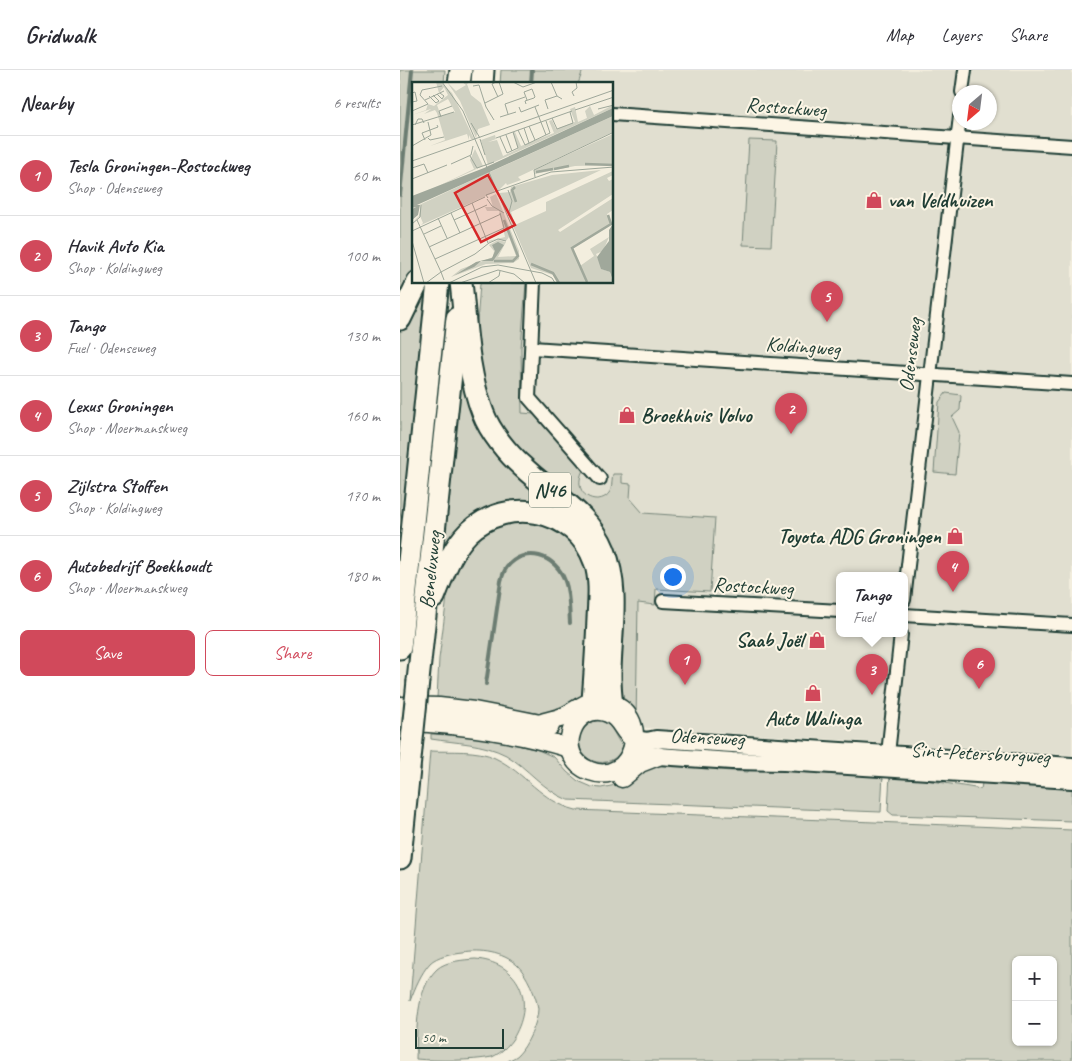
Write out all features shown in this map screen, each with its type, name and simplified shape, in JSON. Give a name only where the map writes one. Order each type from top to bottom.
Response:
[{"type":"highway","points":[[400,319],[417,284]]},
{"type":"highway","name":"Beneluxweg","points":[[400,648],[438,284]]},
{"type":"highway","name":"Beneluxweg","points":[[400,858],[461,284]]},
{"type":"highway","name":"N46","points":[[461,284],[472,378],[483,414],[502,445],[523,467],[584,521],[604,548],[609,563],[614,594],[610,689],[599,706]]},
{"type":"highway","name":"N46","points":[[425,620],[453,552],[461,540],[473,528],[496,516],[516,511],[533,511],[558,519],[578,534],[596,563],[599,598],[599,706]]},
{"type":"highway","points":[[400,618],[400,644]]},
{"type":"main road","points":[[583,705],[599,706],[628,715],[633,741],[627,761],[614,770],[598,773],[583,768],[572,756],[569,748],[569,737],[573,719],[583,705]]},
{"type":"main road","points":[[400,706],[439,707],[474,711],[540,732],[569,748]]},
{"type":"main road","points":[[400,721],[540,732],[564,717],[573,719]]},
{"type":"main road","points":[[540,732],[550,750],[559,755],[576,774],[590,782],[615,781],[657,748]]},
{"type":"street","points":[[963,85],[965,70]]},
{"type":"street","name":"Rostockweg","points":[[614,114],[1072,146]]},
{"type":"street","name":"Odenseweg","points":[[907,572],[958,130]]},
{"type":"street","points":[[534,284],[529,398],[600,479]]},
{"type":"street","name":"Koldingweg","points":[[532,348],[1072,384]]},
{"type":"street","name":"Rostockweg","points":[[663,601],[836,611]]},
{"type":"street","points":[[908,615],[1072,625]]},
{"type":"street","points":[[887,761],[901,637]]},
{"type":"street","name":"Odenseweg","points":[[633,741],[650,754],[657,748]]},
{"type":"street","name":"Odenseweg","points":[[633,741],[657,748],[887,761]]},
{"type":"street","name":"Sint-Petersburgweg","points":[[887,761],[1072,766]]},
{"type":"street","name":"Sint-Petersburgweg","points":[[887,761],[1072,780]]},
{"type":"shaded area","points":[[400,70],[445,70],[444,82],[412,82],[412,276],[408,289],[400,303]]},
{"type":"shaded area","points":[[501,70],[583,70],[579,82],[500,82]]},
{"type":"shaded area","points":[[520,70],[1072,70],[1072,755],[636,727],[528,454],[496,284],[614,284],[614,82],[518,82]]},
{"type":"shaded area","points":[[749,140],[777,141],[771,246],[743,245]]},
{"type":"shaded area","points":[[430,284],[402,528],[400,510],[400,328]]},
{"type":"shaded area","points":[[480,284],[526,284],[521,348],[522,413],[534,414],[583,470],[580,480],[584,494],[596,499],[608,495],[611,489],[613,474],[622,474],[622,483],[631,484],[630,498],[643,513],[715,518],[710,592],[656,589],[655,605],[638,603],[636,721],[617,696],[618,576],[512,446],[488,408],[476,338]]},
{"type":"shaded area","points":[[462,363],[468,384],[575,521],[495,512],[441,573]]},
{"type":"shaded area","points":[[946,393],[961,395],[960,410],[952,417],[959,432],[955,474],[934,472],[939,402]]},
{"type":"shaded area","points":[[505,521],[545,522],[575,542],[593,579],[583,696],[578,701],[547,715],[437,698],[439,659],[447,597],[456,564],[476,536]]},
{"type":"shaded area","points":[[595,721],[601,721],[609,725],[623,746],[618,755],[611,760],[603,762],[594,761],[587,758],[582,752],[580,744],[581,734],[586,726]]},
{"type":"shaded area","points":[[431,734],[485,737],[538,750],[554,757],[578,781],[592,787],[601,788],[616,785],[654,764],[717,767],[717,770],[748,772],[749,768],[883,773],[881,812],[568,800],[551,791],[506,755],[479,746],[431,739]]},
{"type":"shaded area","points":[[430,751],[472,752],[488,755],[516,771],[543,794],[563,806],[576,810],[1072,830],[1072,1061],[508,1061],[521,1051],[534,1027],[538,1014],[533,992],[517,965],[498,954],[484,951],[454,953],[430,963],[416,986],[410,1001]]},
{"type":"shaded area","points":[[890,774],[981,789],[982,783],[1003,781],[1072,784],[1072,821],[893,815],[888,811]]},
{"type":"shaded area","points":[[475,959],[501,967],[511,974],[518,983],[522,994],[523,1006],[521,1019],[514,1036],[503,1050],[492,1057],[454,1060],[416,1059],[417,1024],[421,999],[430,978],[437,969],[445,964]]},
{"type":"waterway","points":[[400,195],[412,70]]},
{"type":"waterway","points":[[531,82],[532,70]]},
{"type":"waterway","points":[[486,684],[501,581],[506,569],[514,560],[522,556],[531,555],[547,559],[555,565],[561,572],[567,586],[570,623]]},
{"type":"place","name":"van Veldhuizen","points":[[874,200]]},
{"type":"place","name":"Zijlstra Stoffen","points":[[827,322]]},
{"type":"place","name":"Broekhuis Volvo","points":[[627,415]]},
{"type":"place","name":"Havik Auto Kia","points":[[791,434]]},
{"type":"place","name":"Toyota ADG Groningen","points":[[955,536]]},
{"type":"place","name":"Lexus Groningen","points":[[953,592]]},
{"type":"place","name":"Saab Joël","points":[[817,640]]},
{"type":"place","name":"Tesla Groningen-Rostockweg","points":[[685,685]]},
{"type":"place","name":"Autobedrijf Boekhoudt","points":[[979,689]]},
{"type":"place","name":"Auto Walinga","points":[[813,693]]},
{"type":"place","name":"Tango","points":[[872,695]]}]
